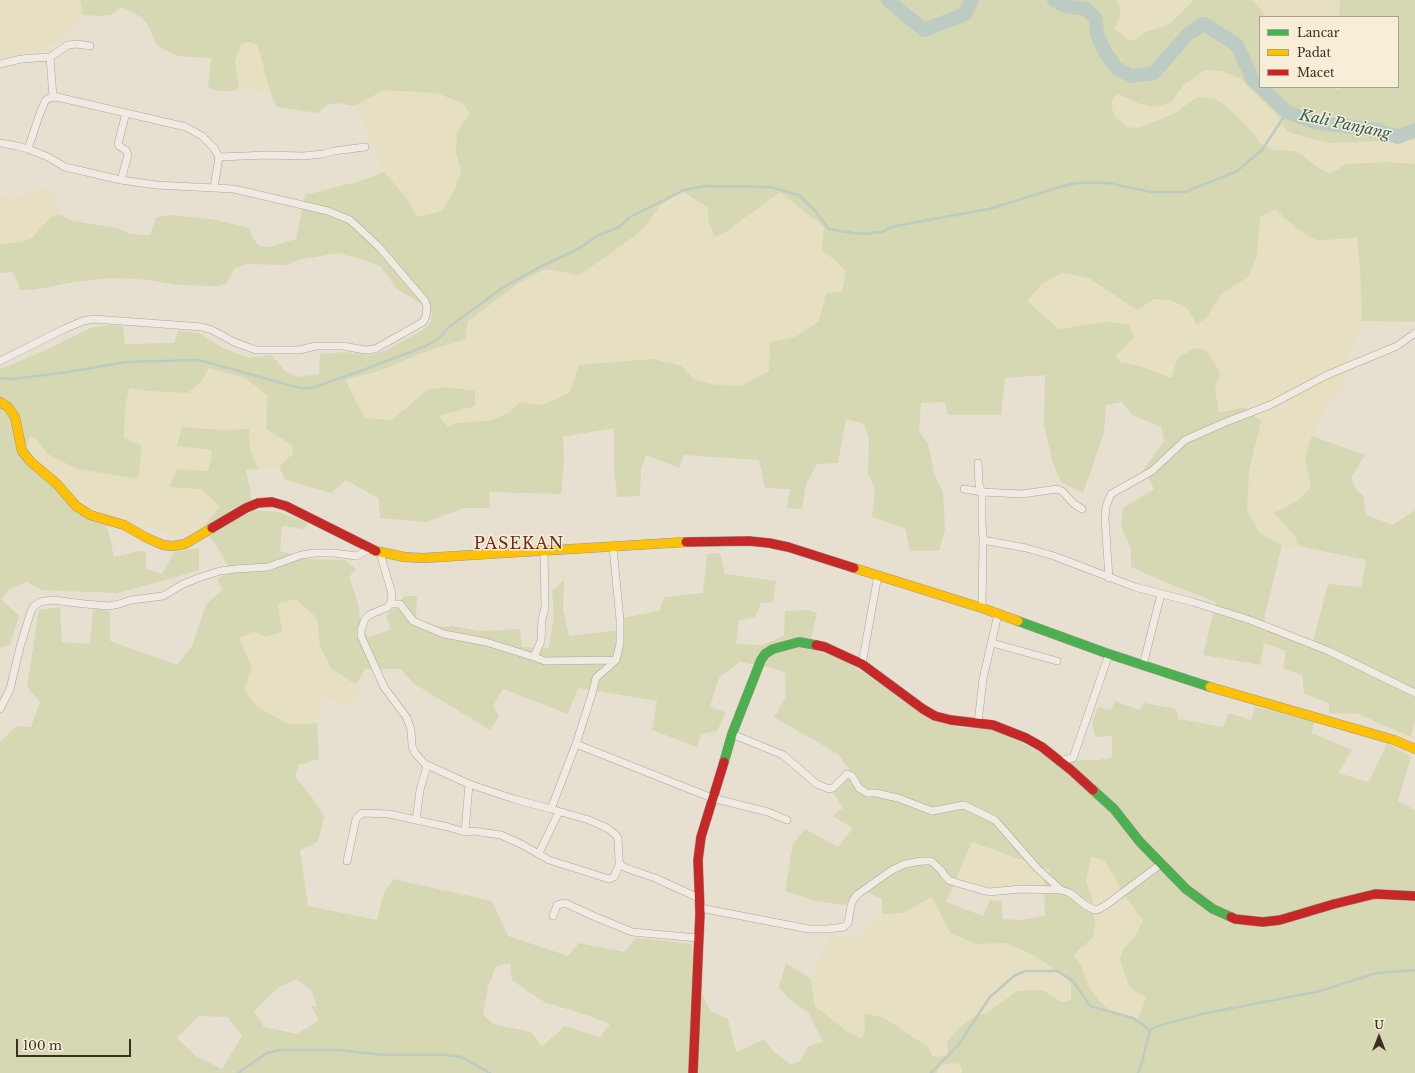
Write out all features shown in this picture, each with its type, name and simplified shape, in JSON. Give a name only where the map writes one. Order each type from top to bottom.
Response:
[{"type":"street","points":[[0,64],[21,59],[50,57],[68,45],[77,44],[90,46]]},
{"type":"street","points":[[50,57],[53,97]]},
{"type":"street","points":[[28,149],[45,101],[53,97],[57,97],[186,126],[202,136],[214,148],[219,157],[214,188]]},
{"type":"street","points":[[121,180],[128,155],[126,150],[118,144],[126,113]]},
{"type":"street","points":[[0,143],[28,149],[48,157],[65,167],[121,180],[156,185],[234,189],[328,211],[350,220],[379,247],[425,301],[426,316],[422,322],[376,349],[364,350],[343,346],[316,346],[299,350],[256,350],[234,342],[212,330],[202,327],[94,319],[83,321],[1,358]]},
{"type":"street","points":[[219,157],[268,155],[303,156],[365,147]]},
{"type":"street","points":[[1110,578],[1105,519],[1106,506],[1111,494],[1152,471],[1185,440],[1270,405],[1327,375],[1397,346],[1415,333]]},
{"type":"street","points":[[0,402],[8,406],[15,417],[22,451],[31,462],[56,484],[76,506],[90,515],[124,525],[163,545],[173,546],[184,544],[246,508],[258,503],[272,502],[286,506],[370,549],[380,553],[404,557],[423,558],[544,552],[704,541],[749,541],[769,543],[788,547],[982,608],[1110,654],[1224,692],[1394,740],[1415,749]]},
{"type":"street","points":[[978,464],[979,485],[982,492],[982,608]]},
{"type":"street","points":[[964,489],[982,492],[1022,494],[1057,489],[1062,491],[1074,504],[1082,509]]},
{"type":"street","points":[[983,540],[1026,548],[1054,556],[1135,587],[1193,602],[1250,620],[1329,651],[1415,693]]},
{"type":"street","points":[[551,809],[576,744],[591,700],[596,678],[616,660],[620,643],[620,620],[613,547]]},
{"type":"street","points":[[0,709],[10,689],[20,647],[31,611],[34,606],[40,602],[52,600],[110,606],[131,600],[163,596],[183,584],[220,571],[268,567],[301,555],[315,553],[334,552],[356,556],[370,549]]},
{"type":"street","points":[[534,657],[541,641],[542,619],[545,608],[544,552]]},
{"type":"street","points":[[347,861],[356,819],[362,813],[389,814],[465,832],[473,831],[501,835],[539,853],[549,860],[609,879],[614,877],[620,864],[618,838],[607,828],[588,820],[514,799],[469,784],[427,766],[415,753],[412,746],[411,730],[407,718],[384,687],[361,636],[361,630],[365,619],[369,615],[388,607],[390,604],[392,594],[380,553]]},
{"type":"street","points":[[862,664],[878,575]]},
{"type":"street","points":[[1143,665],[1161,594]]},
{"type":"street","points":[[390,604],[400,604],[413,621],[444,634],[486,642],[545,661],[616,660]]},
{"type":"street","points":[[978,724],[983,679],[998,614]]},
{"type":"street","points":[[693,1073],[700,908],[698,852],[712,798],[732,734],[761,660],[765,654],[773,649],[789,644],[799,642],[830,649],[862,664],[923,710],[934,716],[951,720],[993,725],[1026,738],[1042,747],[1114,810],[1140,842],[1161,864],[1191,894],[1212,910],[1235,919],[1263,922],[1280,920],[1375,894],[1415,896]]},
{"type":"street","points":[[992,643],[1057,661]]},
{"type":"street","points":[[1059,761],[1074,758],[1110,654]]},
{"type":"street","points":[[732,734],[783,755],[817,784],[829,789],[833,788],[847,774],[852,776],[859,788],[867,793],[876,792],[898,798],[932,811],[964,805],[995,820],[1037,868],[1061,890]]},
{"type":"street","points":[[576,744],[712,798],[768,812],[787,820]]},
{"type":"street","points":[[416,820],[420,790],[427,766]]},
{"type":"street","points":[[465,832],[469,784]]},
{"type":"street","points":[[539,853],[559,812]]},
{"type":"street","points":[[700,908],[809,929],[844,927],[848,924],[853,900],[858,894],[892,870],[905,864],[931,861],[949,880],[989,892],[1061,890],[1070,893],[1092,910],[1099,910],[1161,864]]},
{"type":"street","points":[[620,864],[626,868],[655,878],[699,898]]},
{"type":"street","points":[[553,916],[557,905],[565,903],[591,916],[632,932],[698,938]]},
{"type":"shaded area","points":[[0,0],[80,0],[83,15],[61,41],[39,51],[0,58]]},
{"type":"shaded area","points":[[1116,0],[1194,0],[1172,22],[1165,26],[1145,32],[1133,41],[1126,38],[1115,29],[1120,15]]},
{"type":"shaded area","points":[[1252,0],[1340,0],[1339,16],[1264,16],[1259,7]]},
{"type":"shaded area","points":[[249,42],[256,43],[259,50],[271,94],[259,93],[239,88],[235,61],[242,44]]},
{"type":"shaded area","points":[[1205,70],[1221,71],[1240,77],[1274,112],[1288,132],[1308,139],[1330,143],[1408,139],[1415,140],[1415,164],[1385,162],[1346,164],[1330,174],[1317,167],[1301,154],[1293,151],[1274,150],[1260,143],[1253,133],[1194,99],[1175,113],[1142,127],[1128,127],[1116,118],[1113,112],[1110,102],[1117,94],[1140,104],[1172,101],[1183,86]]},
{"type":"shaded area","points":[[384,90],[436,93],[460,102],[466,107],[470,114],[456,153],[461,171],[455,189],[444,208],[439,212],[418,217],[404,195],[384,172],[367,135],[363,120],[354,106]]},
{"type":"shaded area","points":[[44,186],[53,189],[60,215],[51,217],[32,238],[25,241],[0,245],[0,194],[7,197],[17,198],[33,193]]},
{"type":"shaded area","points":[[682,191],[708,208],[709,224],[727,231],[780,192],[824,227],[822,250],[838,263],[846,272],[842,292],[826,293],[819,321],[795,337],[770,342],[769,371],[741,386],[718,385],[695,380],[681,366],[579,365],[569,393],[542,406],[520,402],[509,413],[489,421],[456,423],[448,428],[437,416],[475,406],[427,390],[392,420],[365,418],[346,380],[385,369],[421,353],[468,321],[519,283],[545,269],[579,275],[641,231],[660,206]]},
{"type":"shaded area","points":[[1275,209],[1297,229],[1318,241],[1357,237],[1360,266],[1362,321],[1347,358],[1344,388],[1323,412],[1305,457],[1311,487],[1297,501],[1275,513],[1295,536],[1298,546],[1288,548],[1260,534],[1247,510],[1249,471],[1257,441],[1219,413],[1215,390],[1219,373],[1172,378],[1140,366],[1120,362],[1116,357],[1105,322],[1059,329],[1027,301],[1042,284],[1062,273],[1089,278],[1112,293],[1171,300],[1188,309],[1197,324],[1207,317],[1221,294],[1248,277],[1257,256],[1260,217]]},
{"type":"shaded area","points":[[209,368],[245,378],[267,395],[266,429],[292,444],[293,454],[279,466],[258,469],[250,448],[249,429],[220,430],[211,450],[212,455],[208,471],[177,469],[202,489],[221,508],[202,529],[175,538],[163,531],[137,523],[108,529],[102,521],[77,512],[25,448],[29,437],[34,437],[48,454],[124,439],[125,408],[129,388],[149,391],[188,393],[202,381]]},
{"type":"shaded area","points":[[296,599],[317,618],[320,647],[331,668],[356,685],[361,696],[350,704],[323,698],[317,723],[291,725],[257,707],[244,689],[252,668],[239,638],[254,632],[266,637],[278,604]]},
{"type":"shaded area","points":[[972,841],[1050,869],[1044,884],[984,888],[957,879]]},
{"type":"shaded area","points":[[1091,856],[1105,861],[1116,879],[1119,888],[1143,921],[1135,936],[1123,950],[1129,987],[1146,997],[1137,1020],[1112,1012],[1100,1002],[1088,986],[1081,965],[1073,954],[1093,936],[1095,924],[1092,898],[1086,882]]},
{"type":"shaded area","points":[[932,897],[950,933],[976,944],[1005,943],[1030,953],[1057,971],[1071,983],[1071,1000],[1062,1002],[1043,990],[1017,991],[986,1013],[974,1017],[960,1027],[947,1042],[948,1056],[933,1057],[904,1030],[864,1013],[865,1029],[862,1040],[846,1031],[815,1006],[811,979],[829,935],[857,937],[868,930],[882,914],[903,913]]},
{"type":"shaded area","points":[[956,1063],[962,1067],[962,1073],[937,1073],[941,1065]]},
{"type":"green space","points":[[80,0],[1116,0],[1120,8],[1120,15],[1115,29],[1126,38],[1133,41],[1145,32],[1165,26],[1172,22],[1194,0],[1252,0],[1259,7],[1264,16],[1259,16],[1259,88],[1337,89],[1399,88],[1399,16],[1339,16],[1340,0],[1415,0],[1415,140],[1408,139],[1330,143],[1288,132],[1274,112],[1240,78],[1221,71],[1205,70],[1183,86],[1172,101],[1160,106],[1152,107],[1140,104],[1117,94],[1111,102],[1116,118],[1128,127],[1135,128],[1142,127],[1175,113],[1194,99],[1201,97],[1215,99],[1228,108],[1253,133],[1260,143],[1274,150],[1293,151],[1301,154],[1317,167],[1330,174],[1346,164],[1386,162],[1415,164],[1415,322],[1362,321],[1360,266],[1357,237],[1318,241],[1297,229],[1275,209],[1260,217],[1257,256],[1248,277],[1221,294],[1207,317],[1197,325],[1188,309],[1171,300],[1154,299],[1137,310],[1089,278],[1062,273],[1042,284],[1027,301],[1059,329],[1105,322],[1128,324],[1134,337],[1116,356],[1120,362],[1140,366],[1172,378],[1177,359],[1194,348],[1206,350],[1220,373],[1215,390],[1219,413],[1244,407],[1261,421],[1249,471],[1247,510],[1260,534],[1282,545],[1265,615],[1265,626],[1313,642],[1328,584],[1361,587],[1366,560],[1298,546],[1295,536],[1274,513],[1297,501],[1311,487],[1305,457],[1312,436],[1365,455],[1351,477],[1357,491],[1363,495],[1366,515],[1393,525],[1415,510],[1415,720],[1411,737],[1358,714],[1329,713],[1329,703],[1304,694],[1302,675],[1283,669],[1286,651],[1264,643],[1260,665],[1203,655],[1216,602],[1131,567],[1131,549],[1121,527],[1123,508],[1154,489],[1144,469],[1164,441],[1161,427],[1132,415],[1122,402],[1106,405],[1104,433],[1083,493],[1061,482],[1052,460],[1044,424],[1045,375],[1005,378],[1001,415],[948,415],[945,402],[921,403],[919,432],[928,443],[934,473],[943,493],[945,529],[939,551],[910,551],[905,528],[872,517],[875,490],[868,473],[869,438],[864,424],[846,419],[838,463],[817,464],[806,484],[802,509],[787,508],[790,489],[765,488],[759,460],[684,455],[679,468],[646,455],[641,470],[640,496],[617,497],[614,469],[614,428],[563,437],[564,459],[561,494],[489,492],[490,508],[464,508],[426,522],[380,518],[378,498],[346,480],[331,493],[285,480],[279,466],[293,454],[292,445],[266,429],[267,395],[245,378],[209,368],[202,381],[188,393],[149,391],[129,388],[125,408],[124,438],[142,446],[138,479],[77,469],[48,454],[34,437],[29,437],[25,448],[52,485],[102,521],[108,529],[114,557],[138,551],[146,552],[146,569],[162,574],[174,552],[199,548],[199,570],[118,593],[42,590],[27,582],[10,589],[1,599],[19,616],[10,645],[0,647],[0,369],[48,349],[91,328],[109,325],[123,326],[125,344],[174,343],[178,331],[199,333],[221,347],[248,358],[272,355],[285,371],[297,377],[319,374],[320,354],[345,352],[370,355],[387,350],[424,329],[431,321],[432,311],[396,288],[381,267],[367,261],[339,253],[297,260],[288,265],[246,264],[234,269],[226,284],[217,286],[178,285],[142,279],[109,278],[75,282],[32,290],[20,290],[12,272],[0,273],[0,245],[25,241],[32,238],[51,217],[60,215],[73,221],[117,228],[130,234],[150,235],[156,217],[171,215],[211,219],[250,228],[251,235],[257,244],[260,246],[269,247],[296,239],[305,195],[360,181],[384,172],[404,195],[418,217],[439,212],[444,208],[455,189],[461,171],[456,153],[457,132],[470,114],[466,107],[460,102],[436,93],[384,90],[354,106],[338,103],[327,105],[317,113],[277,107],[271,94],[256,44],[249,42],[241,44],[235,61],[239,88],[233,91],[220,91],[208,88],[211,58],[178,56],[157,46],[148,25],[141,17],[122,7],[111,15],[83,15]],"holes":[[[682,191],[708,208],[709,224],[715,237],[727,231],[780,192],[824,227],[822,250],[838,263],[846,272],[842,292],[826,293],[819,321],[795,337],[770,342],[769,371],[741,386],[718,385],[695,380],[681,366],[653,359],[579,365],[569,393],[542,405],[520,402],[509,413],[489,421],[456,423],[448,427],[438,416],[475,406],[475,391],[447,387],[427,390],[392,420],[365,418],[356,402],[346,380],[385,369],[421,353],[465,339],[468,321],[519,283],[545,269],[579,275],[641,231],[660,206]]]},
{"type":"green space","points":[[182,427],[220,430],[249,429],[250,448],[258,469],[246,470],[254,510],[278,512],[308,522],[304,529],[282,526],[280,551],[308,559],[345,560],[356,569],[349,577],[358,603],[360,617],[368,638],[391,629],[386,616],[405,596],[417,596],[416,621],[443,627],[454,626],[479,631],[520,629],[522,647],[549,648],[554,616],[552,591],[564,580],[563,609],[569,636],[621,630],[622,618],[659,611],[664,597],[703,593],[707,554],[720,553],[725,574],[776,581],[773,602],[761,603],[755,617],[739,620],[736,644],[763,645],[784,635],[785,611],[808,610],[817,613],[809,648],[844,660],[921,713],[962,728],[990,728],[1055,761],[1099,760],[1112,757],[1112,736],[1095,737],[1092,723],[1098,707],[1111,710],[1115,701],[1140,710],[1144,703],[1176,709],[1179,719],[1223,727],[1229,713],[1251,720],[1255,707],[1314,722],[1312,733],[1352,750],[1338,773],[1369,782],[1387,743],[1411,757],[1398,801],[1415,810],[1415,1073],[962,1073],[962,1067],[956,1063],[941,1065],[937,1073],[0,1073],[0,742],[16,726],[31,727],[40,702],[27,687],[39,610],[60,607],[62,642],[90,644],[93,609],[110,611],[110,641],[177,665],[192,646],[206,604],[223,590],[217,579],[227,574],[227,564],[216,545],[202,529],[220,507],[202,489],[169,487],[177,469],[208,471],[212,455],[211,450],[177,446]],"holes":[[[296,599],[317,618],[320,647],[331,668],[356,685],[365,669],[401,669],[413,683],[490,730],[499,717],[493,706],[503,689],[568,714],[578,688],[657,701],[652,730],[697,747],[701,734],[717,731],[726,713],[710,706],[719,678],[740,662],[773,668],[785,673],[786,697],[774,717],[838,754],[851,772],[832,791],[843,808],[832,816],[853,828],[838,847],[805,829],[793,844],[785,891],[816,901],[844,905],[860,889],[882,899],[882,914],[903,913],[932,897],[950,933],[976,944],[1005,943],[1030,953],[1057,971],[1071,983],[1071,1000],[1062,1002],[1043,990],[1017,991],[986,1013],[974,1017],[960,1027],[947,1042],[948,1056],[933,1057],[928,1047],[884,1018],[864,1013],[865,1029],[862,1039],[846,1031],[815,1006],[811,979],[786,963],[779,987],[789,999],[808,1012],[823,1042],[808,1046],[800,1061],[791,1065],[774,1052],[764,1039],[736,1052],[728,1019],[710,1011],[702,993],[701,964],[693,958],[692,944],[636,938],[624,952],[579,943],[568,956],[508,936],[492,901],[393,879],[383,895],[377,920],[308,906],[300,850],[318,842],[324,816],[314,800],[295,776],[299,765],[319,759],[317,723],[291,725],[257,707],[244,689],[252,668],[239,638],[254,632],[266,637],[282,632],[278,604]],[[972,842],[1050,870],[1044,884],[1045,916],[1020,920],[1003,919],[1001,901],[990,900],[983,916],[946,902]],[[1091,856],[1105,861],[1116,879],[1119,888],[1143,921],[1135,936],[1123,950],[1120,959],[1129,987],[1146,997],[1137,1020],[1112,1012],[1100,1002],[1088,986],[1081,965],[1073,955],[1093,937],[1095,924],[1092,897],[1086,882]],[[510,963],[512,980],[546,1003],[578,1012],[610,1024],[600,1037],[564,1026],[542,1046],[531,1032],[493,1024],[483,1014],[488,987],[496,966]],[[296,979],[311,990],[317,1006],[311,1006],[319,1020],[297,1034],[264,1027],[254,1011],[279,987]],[[198,1016],[227,1017],[242,1036],[222,1069],[196,1056],[177,1038]]]},
{"type":"waterway","name":"Kali Panjang","points":[[888,0],[924,30],[965,14],[972,0]]},
{"type":"waterway","name":"Kali Panjang","points":[[1054,0],[1065,6],[1086,9],[1096,19],[1097,34],[1105,52],[1116,68],[1131,76],[1154,73],[1188,34],[1204,24],[1237,45],[1253,80],[1259,85]]},
{"type":"waterway","name":"Kali Panjang","points":[[1262,88],[1287,112],[1314,122],[1377,130],[1398,137],[1415,130]]},
{"type":"waterway","points":[[0,378],[13,379],[68,372],[126,362],[199,360],[300,388],[312,388],[426,346],[439,338],[448,328],[502,288],[540,267],[578,249],[597,236],[619,227],[630,217],[684,190],[706,186],[770,187],[799,195],[816,212],[829,229],[867,234],[881,232],[895,226],[989,209],[1077,183],[1108,183],[1152,192],[1185,192],[1237,171],[1262,150],[1287,112]]},
{"type":"waterway","points":[[1138,1073],[1150,1030],[1158,1026],[1202,1014],[1320,991],[1377,973],[1415,970]]},
{"type":"waterway","points":[[931,1073],[959,1044],[990,997],[1014,976],[1025,971],[1057,971],[1073,981],[1090,1006],[1133,1018],[1150,1030]]},
{"type":"waterway","points":[[238,1073],[267,1053],[280,1050],[339,1050],[384,1055],[447,1055],[461,1057],[490,1073]]},
{"type":"traffic: fast","points":[[1018,621],[1106,653],[1210,687]]},
{"type":"traffic: fast","points":[[724,762],[732,734],[761,660],[765,654],[773,649],[799,642],[816,645]]},
{"type":"traffic: fast","points":[[1093,790],[1114,809],[1140,842],[1186,889],[1213,909],[1231,917]]},
{"type":"traffic: slow","points":[[0,402],[8,407],[15,417],[22,451],[31,462],[57,484],[76,506],[90,515],[124,525],[163,545],[173,546],[185,544],[212,528]]},
{"type":"traffic: slow","points":[[376,551],[404,557],[423,558],[686,542]]},
{"type":"traffic: slow","points":[[854,568],[982,608],[1018,621]]},
{"type":"traffic: slow","points":[[1210,687],[1394,740],[1415,749]]},
{"type":"traffic: jam","points":[[212,528],[246,508],[258,503],[272,502],[286,506],[376,551]]},
{"type":"traffic: jam","points":[[686,542],[749,541],[769,543],[788,547],[854,568]]},
{"type":"traffic: jam","points":[[816,645],[825,647],[862,664],[923,709],[935,716],[951,720],[993,725],[1026,738],[1042,747],[1093,790]]},
{"type":"traffic: jam","points":[[693,1073],[700,913],[698,860],[701,837],[724,762]]},
{"type":"traffic: jam","points":[[1231,917],[1235,919],[1263,922],[1280,920],[1375,894],[1415,896]]},
{"type":"district","name":"PASEKAN","points":[[519,544]]}]
